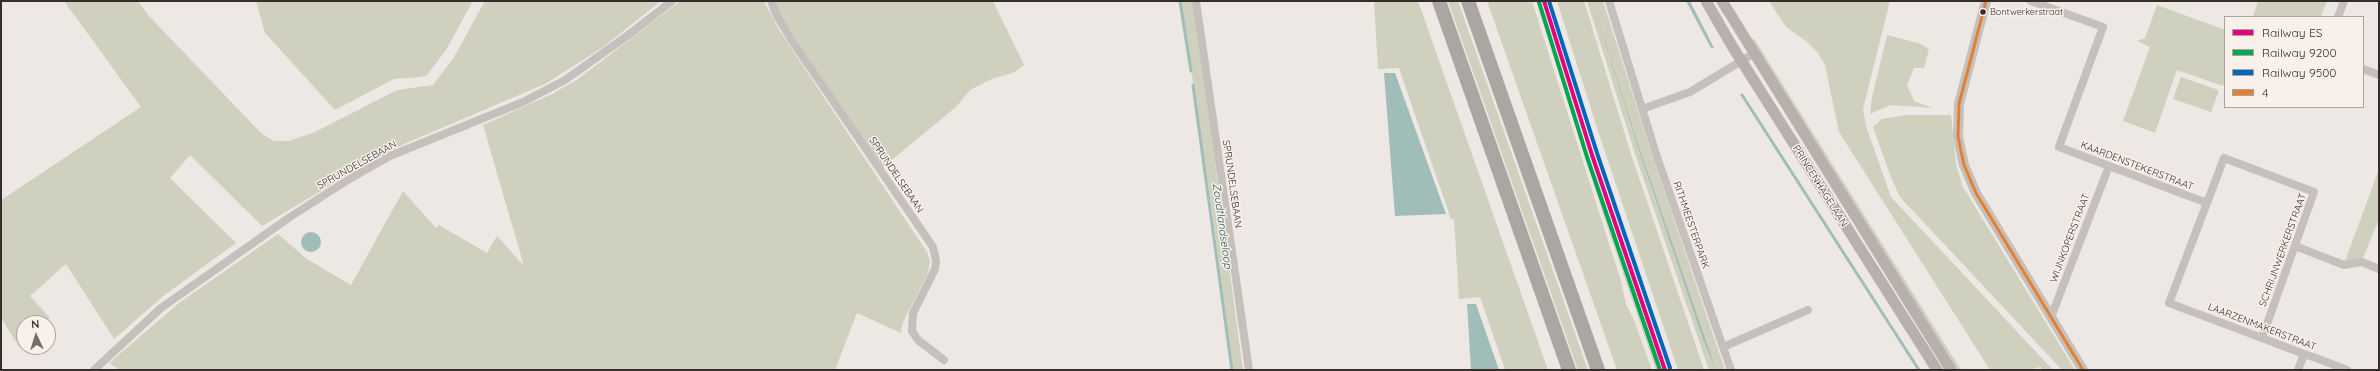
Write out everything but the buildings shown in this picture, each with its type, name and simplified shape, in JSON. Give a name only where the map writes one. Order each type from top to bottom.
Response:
[{"type":"highway","points":[[1439,1],[1569,370]]},
{"type":"highway","points":[[1468,1],[1598,370]]},
{"type":"main road","name":"PRINCENHAGELAAN","points":[[1706,1],[1742,62],[1937,370]]},
{"type":"main road","name":"PRINCENHAGELAAN","points":[[1722,1],[1951,370]]},
{"type":"street","name":"SPRUNDELSEBAAN","points":[[94,370],[162,308],[239,251],[308,205],[390,156],[523,102],[565,80],[621,41],[672,1]]},
{"type":"street","name":"SPRUNDELSEBAAN","points":[[771,1],[777,16],[792,41],[932,247],[936,261],[935,270],[914,313],[912,331],[918,340],[944,360]]},
{"type":"street","name":"SPRUNDELSEBAAN","points":[[1196,1],[1249,370]]},
{"type":"street","name":"RITHMEESTERPARK","points":[[1609,1],[1642,108],[1730,370]]},
{"type":"street","points":[[1986,1],[1959,104],[1958,137],[1962,156],[1976,193],[2084,370]]},
{"type":"street","name":"KAARDENSTEKERSTRAAT","points":[[2031,1],[2103,27],[2059,147],[2207,203]]},
{"type":"street","points":[[2338,16],[2344,1]]},
{"type":"street","points":[[1642,108],[1690,92],[1754,54]]},
{"type":"street","points":[[2364,69],[2379,75]]},
{"type":"street","name":"SCHRIJNWERKERSTRAAT","points":[[2207,203],[2224,158],[2314,192],[2262,338]]},
{"type":"street","name":"WIJNKOPERSTRAAT","points":[[2051,317],[2109,166]]},
{"type":"street","name":"LAARZENMAKERSTRAAT","points":[[2207,203],[2169,303],[2347,370]]},
{"type":"street","points":[[2296,246],[2344,265],[2362,262],[2379,269]]},
{"type":"street","points":[[1723,347],[1808,310]]},
{"type":"street","points":[[2298,370],[2304,354]]},
{"type":"green space","points":[[64,1],[138,1],[149,16],[261,133],[274,141],[288,141],[313,133],[397,90],[433,85],[454,57],[485,1],[661,1],[602,48],[545,84],[404,144],[371,161],[262,226],[190,155],[170,178],[236,243],[162,297],[114,339],[66,264],[30,296],[47,315],[16,315],[16,342],[1,318],[1,200],[141,107]]},
{"type":"green space","points":[[256,1],[473,1],[446,50],[427,75],[421,77],[394,79],[335,110],[265,33]]},
{"type":"green space","points":[[680,1],[764,1],[779,30],[927,252],[930,261],[928,273],[903,322],[901,333],[857,313],[835,370],[120,370],[109,363],[179,303],[278,234],[307,259],[351,285],[403,191],[436,228],[439,225],[487,253],[497,236],[524,266],[483,125],[552,94],[578,79]]},
{"type":"green space","points":[[773,1],[993,1],[1024,65],[1013,73],[994,78],[970,90],[956,107],[882,168],[786,25]]},
{"type":"green space","points":[[1181,1],[1193,1],[1243,370],[1233,370],[1212,210]]},
{"type":"green space","points":[[1374,1],[1418,1],[1548,370],[1505,370],[1480,297],[1459,299],[1454,219],[1451,219],[1399,68],[1378,69]]},
{"type":"green space","points":[[1448,1],[1458,1],[1588,370],[1578,370]]},
{"type":"green space","points":[[1487,1],[1532,1],[1620,278],[1626,304],[1634,320],[1652,370],[1617,370]]},
{"type":"green space","points":[[1536,1],[1608,223],[1658,370],[1656,370],[1606,223]]},
{"type":"green space","points":[[1557,1],[1584,1],[1631,154],[1704,370],[1678,370],[1598,131]]},
{"type":"green space","points":[[1587,1],[1603,1],[1650,149],[1725,370],[1709,370],[1635,154]]},
{"type":"green space","points":[[1769,1],[1890,1],[1863,109],[1866,126],[1891,197],[2053,370],[2043,370],[2040,367],[2028,370],[1990,370],[1839,132],[1825,65],[1818,53],[1806,41],[1786,27]]},
{"type":"green space","points":[[2258,1],[2327,1],[2321,16],[2253,16]]},
{"type":"green space","points":[[2157,5],[2224,30],[2223,86],[2177,70],[2155,133],[2123,121],[2150,47],[2137,41],[2145,38]]},
{"type":"green space","points":[[1887,35],[1921,44],[1929,49],[1924,68],[1914,68],[1907,85],[1914,101],[1933,108],[1890,105],[1870,114],[1872,97]]},
{"type":"green space","points":[[1750,38],[1755,40],[1961,370],[1956,370]]},
{"type":"green space","points":[[2181,77],[2218,90],[2211,112],[2173,99]]},
{"type":"green space","points":[[1906,115],[1951,115],[1956,164],[1963,187],[2075,370],[2062,370],[1900,197],[1890,175],[1873,127],[1882,119]]},
{"type":"green space","points":[[2379,169],[2379,219],[2360,265],[2344,264]]},
{"type":"water","points":[[1592,1],[1640,150],[1716,370],[1703,339],[1639,150]]},
{"type":"water","points":[[1686,1],[1690,1],[1714,48],[1711,48]]},
{"type":"water","points":[[1384,73],[1395,73],[1446,214],[1395,216]]},
{"type":"water","points":[[311,232],[318,235],[321,242],[318,249],[311,252],[304,249],[301,242],[304,235]]},
{"type":"water","points":[[1467,304],[1476,304],[1499,370],[1471,370]]},
{"type":"waterway","name":"Zoudtlandseloop","points":[[1180,1],[1191,71]]},
{"type":"waterway","name":"Zoudtlandseloop","points":[[1193,85],[1232,370]]},
{"type":"waterway","points":[[1742,95],[1919,370]]},
{"type":"rail line","name":"ES","points":[[1544,1],[1592,155],[1665,370]]},
{"type":"rail line","name":"9500","points":[[1549,1],[1597,153],[1670,368]]},
{"type":"rail line","name":"9200","points":[[1539,2],[1587,157],[1660,370]]},
{"type":"transit line","name":"4","points":[[1986,1],[1959,104],[1958,137],[1964,165],[1976,193],[2083,370]]},
{"type":"place","name":"Bontwerkerstraat","points":[[1983,12]]}]
